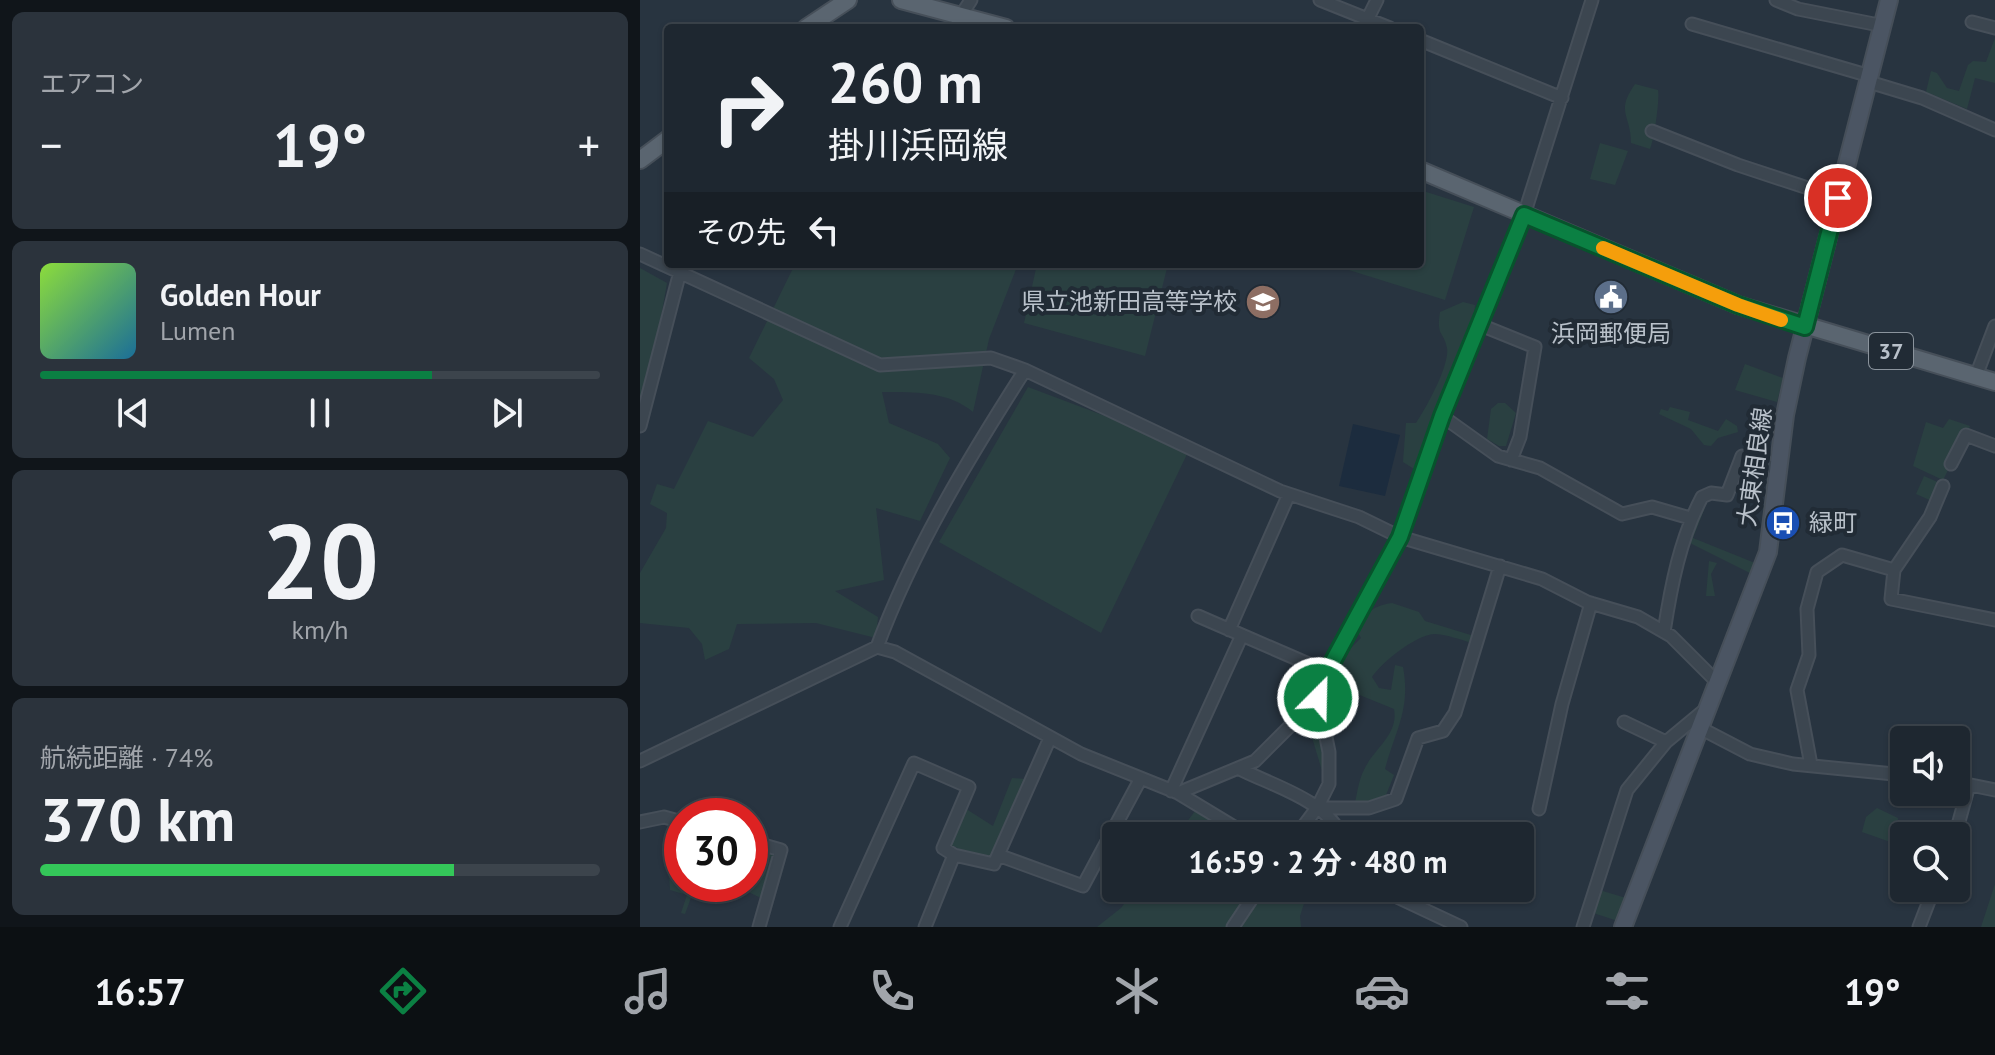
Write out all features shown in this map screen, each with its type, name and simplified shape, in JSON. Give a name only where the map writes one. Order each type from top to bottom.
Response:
[{"type":"main road","points":[[812,24],[848,0]]},
{"type":"main road","points":[[901,0],[956,22]]},
{"type":"main road","name":"大東相良線","points":[[1623,927],[1768,552],[1785,415],[1889,0]]},
{"type":"main road","points":[[640,160],[664,142]]},
{"type":"main road","name":"37","points":[[1424,172],[1738,305],[1995,382]]},
{"type":"street","points":[[956,22],[971,0]]},
{"type":"street","points":[[1320,0],[1365,23],[1377,0]]},
{"type":"street","points":[[1175,792],[1255,761],[1318,698],[1327,672],[1400,537],[1442,416],[1524,215],[1592,0]]},
{"type":"street","points":[[1776,0],[1798,9],[1884,26]]},
{"type":"street","points":[[1972,22],[1995,28]]},
{"type":"street","points":[[1692,24],[1870,79],[1933,102],[1995,130]]},
{"type":"street","points":[[1424,42],[1562,98]]},
{"type":"street","points":[[1652,131],[1738,165],[1838,198]]},
{"type":"street","points":[[640,254],[664,263]]},
{"type":"street","points":[[640,426],[681,269],[880,365],[991,358],[1025,370],[1289,494],[1359,517],[1400,537],[1542,579],[1591,603],[1638,617],[1664,632],[1719,684]]},
{"type":"street","points":[[1478,324],[1535,347],[1520,437],[1511,460]]},
{"type":"street","points":[[1976,376],[1995,326]]},
{"type":"street","points":[[877,647],[898,591],[960,471],[1025,370]]},
{"type":"street","points":[[1442,416],[1498,456],[1540,468],[1622,514],[1652,507],[1690,518]]},
{"type":"street","points":[[1951,464],[1966,435],[1995,446]]},
{"type":"street","points":[[1664,632],[1671,585],[1690,518],[1702,497],[1711,493],[1727,495],[1742,456],[1778,470]]},
{"type":"street","points":[[1943,486],[1930,517],[1894,570],[1891,599],[1995,620]]},
{"type":"street","points":[[1229,630],[1289,494]]},
{"type":"street","points":[[1811,765],[1797,690],[1809,655],[1807,609],[1817,572],[1842,555],[1894,570]]},
{"type":"street","points":[[1317,808],[1369,808],[1396,799],[1418,738],[1443,731],[1455,713],[1500,566]]},
{"type":"street","points":[[1539,809],[1562,704],[1591,603]]},
{"type":"street","points":[[1198,616],[1327,672]]},
{"type":"street","points":[[1175,792],[1242,635]]},
{"type":"street","points":[[640,761],[877,647],[895,652],[1050,738],[1175,792],[1225,822]]},
{"type":"street","points":[[1306,822],[1329,784],[1329,752],[1318,698]]},
{"type":"street","points":[[1583,927],[1627,790],[1666,742],[1711,705]]},
{"type":"street","points":[[1624,722],[1666,742]]},
{"type":"street","points":[[1702,729],[1750,754],[1811,765],[1890,773]]},
{"type":"street","points":[[840,927],[914,763],[969,787],[943,848],[954,855],[994,864],[1050,738]]},
{"type":"street","points":[[1240,769],[1317,808],[1334,822]]},
{"type":"street","points":[[998,855],[1083,886],[1141,778]]},
{"type":"street","points":[[1970,785],[1995,790]]},
{"type":"street","points":[[640,822],[664,817]]},
{"type":"street","points":[[768,846],[781,850],[768,896]]},
{"type":"street","points":[[925,927],[954,855]]},
{"type":"street","points":[[759,927],[766,902]]},
{"type":"street","points":[[1233,927],[1250,902]]},
{"type":"street","points":[[1408,902],[1461,927]]},
{"type":"street","points":[[1919,927],[1929,902]]},
{"type":"green space","points":[[1995,38],[1995,83],[1975,78],[1967,109],[1926,92],[1931,71],[1937,73],[1947,88],[1959,91],[1968,65],[1973,61],[1986,62]]},
{"type":"green space","points":[[1635,84],[1658,90],[1650,149],[1631,143],[1625,108]]},
{"type":"green space","points":[[1600,143],[1628,151],[1615,185],[1590,179]]},
{"type":"green space","points":[[1424,191],[1474,207],[1445,300],[1342,268],[1424,268]]},
{"type":"green space","points":[[640,268],[667,283],[647,397],[640,412]]},
{"type":"green space","points":[[793,268],[1016,268],[989,339],[973,412],[942,396],[882,392],[889,423],[938,444],[950,458],[920,521],[876,508],[884,580],[835,591],[878,617],[876,638],[816,623],[737,624],[729,649],[705,660],[702,644],[689,628],[640,623],[640,573],[666,528],[667,513],[650,504],[657,484],[674,489],[708,421],[753,437],[783,400],[774,379],[749,358]]},
{"type":"green space","points":[[1036,268],[1167,268],[1145,356],[1024,323]]},
{"type":"green space","points":[[1463,302],[1475,305],[1474,322],[1434,429],[1414,469],[1403,462],[1406,423],[1416,423],[1445,365],[1447,348],[1440,330],[1440,312]]},
{"type":"green space","points":[[1745,364],[1783,378],[1777,402],[1735,390]]},
{"type":"green space","points":[[1028,387],[1190,448],[1101,633],[939,542]]},
{"type":"green space","points":[[1498,403],[1505,403],[1516,413],[1506,446],[1499,446],[1487,439],[1491,409]]},
{"type":"green space","points":[[1670,407],[1690,412],[1688,420],[1718,431],[1726,419],[1737,426],[1738,432],[1718,438],[1711,446],[1704,445],[1691,429],[1659,414],[1661,409],[1668,411]]},
{"type":"green space","points":[[1949,419],[1970,426],[1943,480],[1913,466],[1926,422],[1943,428]]},
{"type":"green space","points":[[1924,476],[1942,484],[1934,502],[1916,494]]},
{"type":"green space","points":[[1704,497],[1708,500],[1693,538],[1755,563],[1750,573],[1686,541]]},
{"type":"green space","points":[[1709,561],[1717,563],[1711,574],[1715,596],[1706,596]]},
{"type":"green space","points":[[1392,603],[1419,612],[1425,621],[1474,636],[1472,643],[1434,634],[1418,639],[1383,664],[1372,677],[1379,688],[1391,690],[1395,665],[1403,667],[1405,695],[1401,720],[1385,769],[1394,775],[1384,800],[1354,807],[1364,770],[1393,727],[1394,709],[1340,687],[1334,677],[1345,654],[1361,638],[1357,630],[1364,619],[1375,608]]},
{"type":"green space","points":[[1316,702],[1327,752],[1326,784],[1305,714]]},
{"type":"green space","points":[[1012,778],[1025,779],[995,855],[978,857],[948,844],[963,807],[993,826]]},
{"type":"green space","points":[[1199,806],[1224,822],[1187,822]]},
{"type":"green space","points":[[1877,808],[1898,818],[1898,822],[1890,822],[1890,842],[1862,832],[1866,817]]},
{"type":"green space","points":[[768,852],[776,854],[768,882]]},
{"type":"green space","points":[[1995,884],[1995,927],[1981,927]]},
{"type":"green space","points":[[1596,889],[1626,898],[1618,921],[1590,912]]},
{"type":"green space","points":[[685,902],[689,902],[685,914],[681,913]]},
{"type":"green space","points":[[1126,902],[1304,902],[1300,916],[1301,927],[1097,927]]},
{"type":"water","points":[[1353,424],[1400,435],[1385,496],[1339,486]]},
{"type":"slow traffic","points":[[1603,248],[1781,320]]},
{"type":"place","name":"浜岡郵便局","points":[[1611,297]]},
{"type":"place","name":"県立池新田高等学校","points":[[1263,302]]},
{"type":"place","name":"緑町","points":[[1783,523]]},
{"type":"route","points":[[1318,698],[1327,672],[1400,537],[1442,416],[1524,215],[1738,305],[1805,327],[1838,198]]}]
